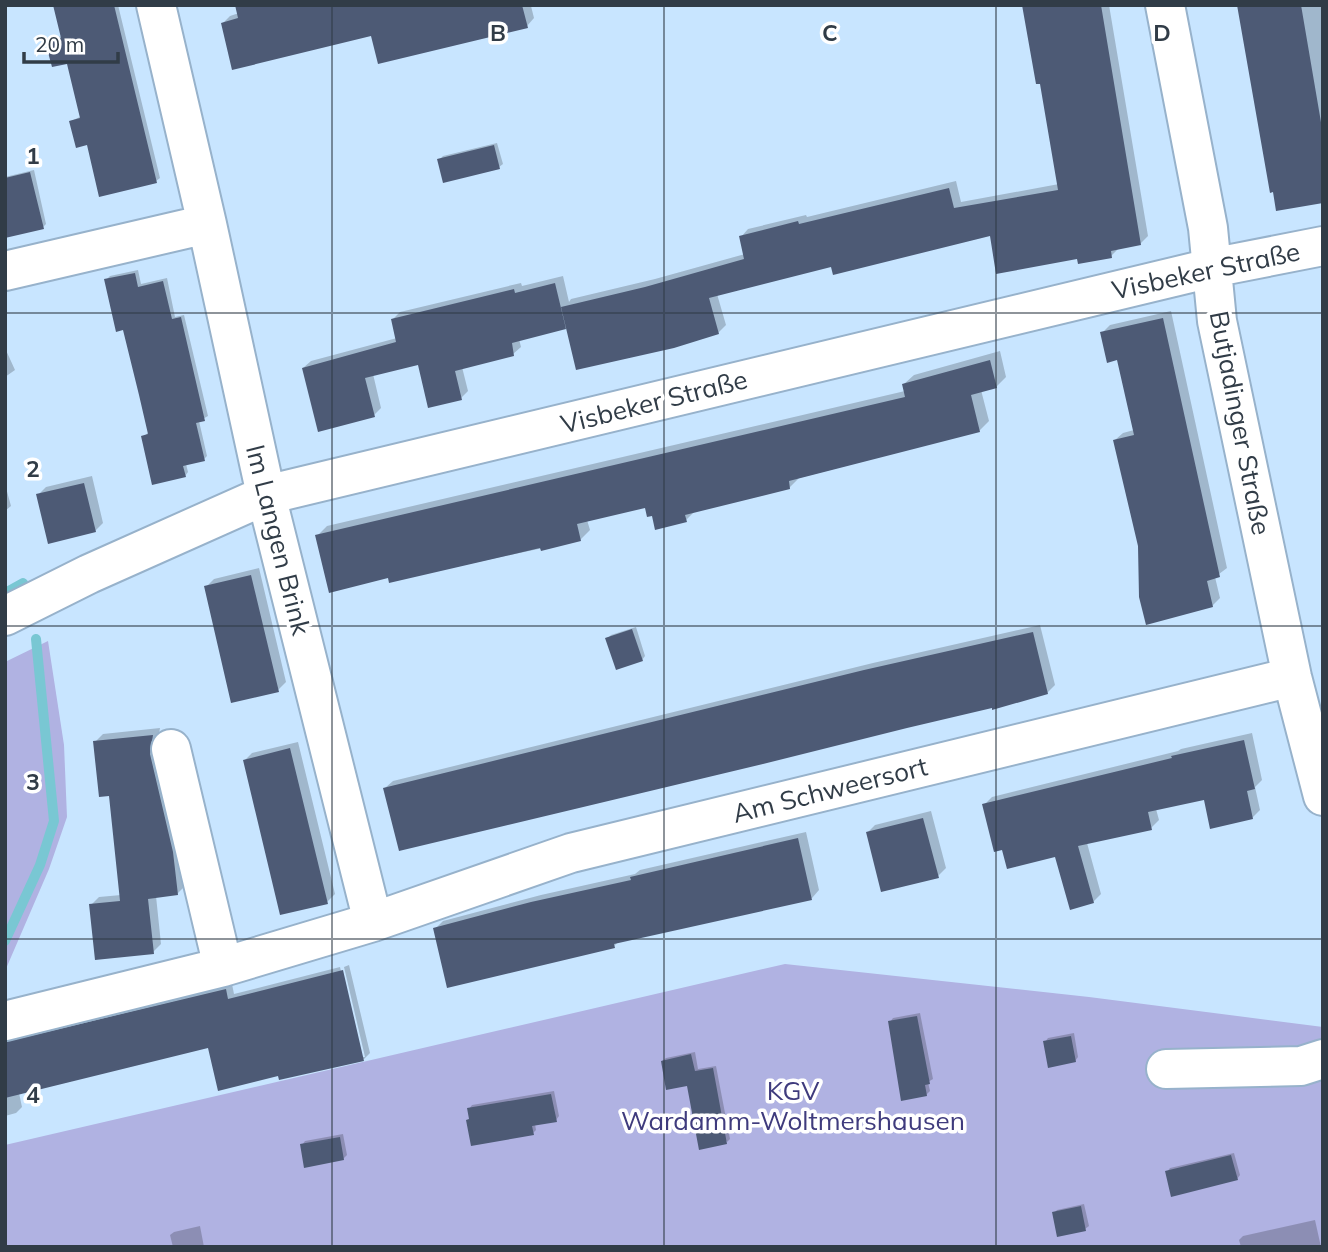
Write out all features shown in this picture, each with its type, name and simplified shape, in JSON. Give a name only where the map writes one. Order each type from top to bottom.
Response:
[{"type":"street","name":"Im Langen Brink","points":[[156,5],[266,495],[373,922]]},
{"type":"street","name":"Butjadinger Straße","points":[[1165,5],[1208,228],[1217,321],[1292,677],[1323,796]]},
{"type":"street","points":[[5,271],[207,224]]},
{"type":"street","name":"Visbeker Straße","points":[[5,615],[89,574],[266,495],[1211,268],[1323,246]]},
{"type":"street","name":"Am Schweersort","points":[[373,922],[571,853],[1292,677]]},
{"type":"street","points":[[171,749],[223,967]]},
{"type":"street","points":[[5,1021],[223,967],[373,922]]},
{"type":"street","points":[[1167,1069],[1301,1066],[1323,1059]]},
{"type":"green space","points":[[48,641],[64,745],[67,817],[49,869],[5,971],[5,662]]},
{"type":"green space","name":"KGV Wardamm-Woltmershausen","points":[[785,964],[1089,997],[1323,1027],[1323,1247],[5,1247],[5,1145]]},
{"type":"building","points":[[53,5],[114,5],[157,183],[99,197],[87,145],[76,148],[69,121],[80,118],[67,64],[52,67],[49,56],[46,42],[61,38]]},
{"type":"building","points":[[235,5],[522,5],[528,28],[378,64],[371,36],[232,70],[221,23],[238,18]]},
{"type":"building","points":[[1022,5],[1101,5],[1141,245],[1111,251],[1112,258],[1078,264],[1077,259],[996,274],[990,236],[833,275],[831,267],[709,298],[719,334],[674,348],[576,370],[561,307],[744,259],[739,236],[949,188],[954,208],[1058,190],[1040,84],[1036,84]]},
{"type":"building","points":[[1237,5],[1301,5],[1323,134],[1323,203],[1276,211],[1273,192],[1270,193]]},
{"type":"building","points":[[494,145],[500,169],[443,183],[437,159]]},
{"type":"building","points":[[30,172],[44,229],[5,238],[5,178]]},
{"type":"building","points":[[135,273],[138,287],[163,281],[172,319],[181,317],[205,421],[196,423],[205,461],[183,466],[186,477],[152,485],[141,436],[148,434],[139,395],[123,330],[116,332],[104,279]]},
{"type":"building","points":[[555,283],[566,329],[512,343],[514,356],[455,371],[462,400],[428,408],[418,365],[365,378],[375,417],[318,432],[302,368],[396,342],[391,319],[514,289],[515,293]]},
{"type":"building","points":[[1163,318],[1220,577],[1207,581],[1213,607],[1146,625],[1139,597],[1138,546],[1113,440],[1134,435],[1117,360],[1107,363],[1100,332]]},
{"type":"building","points":[[990,360],[997,388],[971,395],[980,432],[789,481],[790,489],[685,515],[687,522],[655,530],[652,516],[647,517],[645,508],[577,524],[581,541],[389,583],[388,578],[329,593],[315,535],[905,397],[902,384]]},
{"type":"building","points":[[84,483],[96,532],[48,544],[36,494]]},
{"type":"building","points":[[251,575],[279,692],[231,703],[204,586]]},
{"type":"building","points":[[632,629],[643,661],[616,670],[605,638]]},
{"type":"building","points":[[1033,632],[1048,694],[992,710],[907,728],[399,851],[383,788],[864,670]]},
{"type":"building","points":[[153,735],[150,754],[173,852],[178,895],[148,899],[154,954],[95,960],[89,904],[120,901],[109,796],[99,797],[93,741]]},
{"type":"building","points":[[1244,740],[1255,789],[1247,791],[1253,819],[1210,829],[1204,800],[1148,812],[1152,830],[1078,846],[1094,903],[1070,910],[1055,857],[1007,869],[1002,850],[994,852],[982,804]]},
{"type":"building","points":[[290,748],[328,904],[280,915],[243,760]]},
{"type":"building","points":[[923,818],[939,878],[881,892],[866,832]]},
{"type":"building","points":[[798,838],[812,900],[614,944],[615,948],[447,988],[433,928],[531,902],[631,880],[630,877]]},
{"type":"building","points":[[343,970],[364,1061],[279,1080],[278,1076],[218,1091],[208,1048],[5,1098],[5,1042],[226,989],[228,999]]},
{"type":"building","points":[[917,1016],[930,1084],[925,1085],[927,1096],[901,1101],[888,1021]]},
{"type":"building","points":[[1071,1036],[1076,1062],[1048,1068],[1043,1041]]},
{"type":"building","points":[[691,1054],[695,1071],[713,1068],[727,1144],[699,1150],[687,1086],[666,1090],[661,1061]]},
{"type":"building","points":[[551,1094],[557,1122],[532,1126],[534,1135],[471,1146],[466,1120],[469,1119],[467,1108]]},
{"type":"building","points":[[340,1137],[344,1160],[304,1168],[300,1144]]},
{"type":"building","points":[[1231,1155],[1238,1180],[1171,1197],[1165,1171]]},
{"type":"building","points":[[1081,1206],[1086,1231],[1057,1237],[1052,1212]]},
{"type":"waterway","points":[[5,593],[23,583]]},
{"type":"waterway","points":[[5,941],[40,865],[54,821],[36,639]]}]
